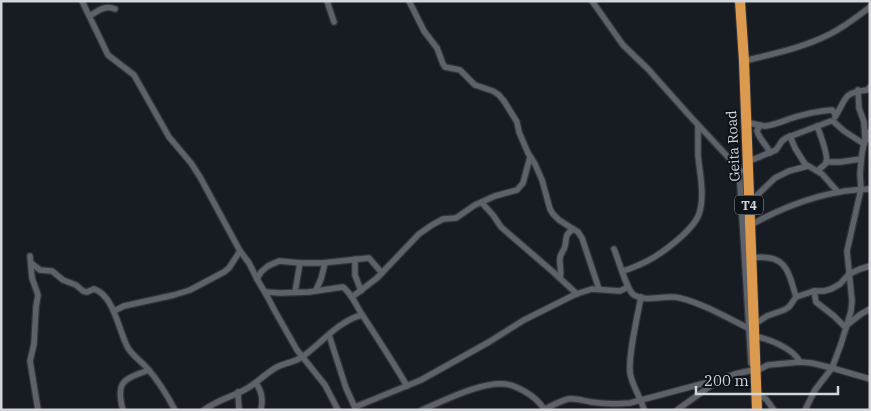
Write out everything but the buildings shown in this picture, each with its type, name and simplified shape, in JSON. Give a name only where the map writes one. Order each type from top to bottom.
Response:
[{"type":"highway","name":"Geita Road","points":[[740,1],[746,122],[743,165],[748,184],[752,329],[757,410]]},
{"type":"street","points":[[82,1],[105,50],[113,59],[134,75],[169,137],[200,177],[240,251],[266,292],[302,357],[325,385],[338,410]]},
{"type":"street","points":[[327,1],[334,22]]},
{"type":"street","points":[[409,1],[424,31],[437,48],[445,67],[460,70],[475,85],[493,91],[504,101],[517,122],[519,132],[542,180],[552,214],[578,232],[582,238],[599,289]]},
{"type":"street","points":[[592,1],[622,45],[648,69],[698,125],[743,165],[752,329]]},
{"type":"street","points":[[90,16],[104,8],[110,7],[115,9]]},
{"type":"street","points":[[744,61],[800,46],[830,35],[870,7]]},
{"type":"street","points":[[743,165],[776,150],[784,139],[790,136],[832,121],[848,94],[858,90],[867,90],[870,87]]},
{"type":"street","points":[[805,410],[815,390],[832,368],[851,311],[852,301],[846,251],[861,189],[861,159],[864,142],[864,122],[859,108],[858,90]]},
{"type":"street","points":[[746,122],[770,125],[799,116],[832,110],[836,115]]},
{"type":"street","points":[[832,121],[844,131],[864,142]]},
{"type":"street","points":[[623,271],[657,256],[688,230],[699,214],[701,176],[698,125]]},
{"type":"street","points":[[760,125],[757,131],[758,134],[770,153]]},
{"type":"street","points":[[817,126],[826,162]]},
{"type":"street","points":[[864,142],[870,131]]},
{"type":"street","points":[[790,136],[799,156],[805,164],[825,177],[838,192]]},
{"type":"street","points":[[352,297],[382,273],[419,234],[443,219],[456,218],[495,196],[517,190],[523,183],[530,157]]},
{"type":"street","points":[[817,171],[826,162],[861,159]]},
{"type":"street","points":[[749,203],[775,178],[808,166]]},
{"type":"street","points":[[749,226],[781,210],[809,200],[838,192],[870,189]]},
{"type":"street","points":[[482,203],[501,226],[577,294]]},
{"type":"street","points":[[560,278],[560,257],[565,248],[567,234],[573,229]]},
{"type":"street","points":[[614,249],[628,287],[634,295],[650,299],[671,296],[683,299],[752,329],[766,339],[788,349],[798,357],[800,362]]},
{"type":"street","points":[[114,311],[124,306],[190,290],[224,272],[229,268],[240,251]]},
{"type":"street","points":[[751,258],[766,257],[776,260],[784,266],[790,275],[796,296]]},
{"type":"street","points":[[257,279],[261,272],[274,262],[284,261],[326,263],[370,258],[382,273]]},
{"type":"street","points":[[355,259],[355,275],[361,291]]},
{"type":"street","points":[[38,410],[30,361],[34,344],[38,295],[32,278],[30,260],[40,270],[52,271],[83,291],[97,290],[103,296],[114,311],[129,350],[149,370],[169,398],[175,410]]},
{"type":"street","points":[[296,292],[300,263]]},
{"type":"street","points":[[316,290],[326,263]]},
{"type":"street","points":[[752,329],[767,316],[784,310],[796,296],[832,289],[840,284],[849,274],[870,266]]},
{"type":"street","points":[[329,335],[346,388],[355,409],[407,386],[468,354],[524,320],[577,294],[592,289],[620,291],[628,287]]},
{"type":"street","points":[[266,292],[280,293],[343,288],[347,290],[407,386]]},
{"type":"street","points":[[814,291],[816,302],[846,327]]},
{"type":"street","points":[[641,297],[630,357],[630,376],[644,410]]},
{"type":"street","points":[[846,327],[870,309]]},
{"type":"street","points":[[204,410],[219,400],[245,390],[274,369],[294,362],[350,320],[362,315]]},
{"type":"street","points":[[422,410],[467,391],[497,384],[510,384],[536,398],[543,410],[569,399],[616,404],[630,403],[768,365],[800,362],[812,363],[870,379]]},
{"type":"street","points":[[123,410],[120,391],[121,384],[127,378],[149,370]]},
{"type":"street","points":[[752,410],[754,370]]},
{"type":"street","points":[[677,410],[720,378]]},
{"type":"street","points":[[256,383],[263,399],[261,410]]},
{"type":"street","points":[[238,392],[239,410]]},
{"type":"street","points":[[756,394],[766,399],[774,410]]}]
